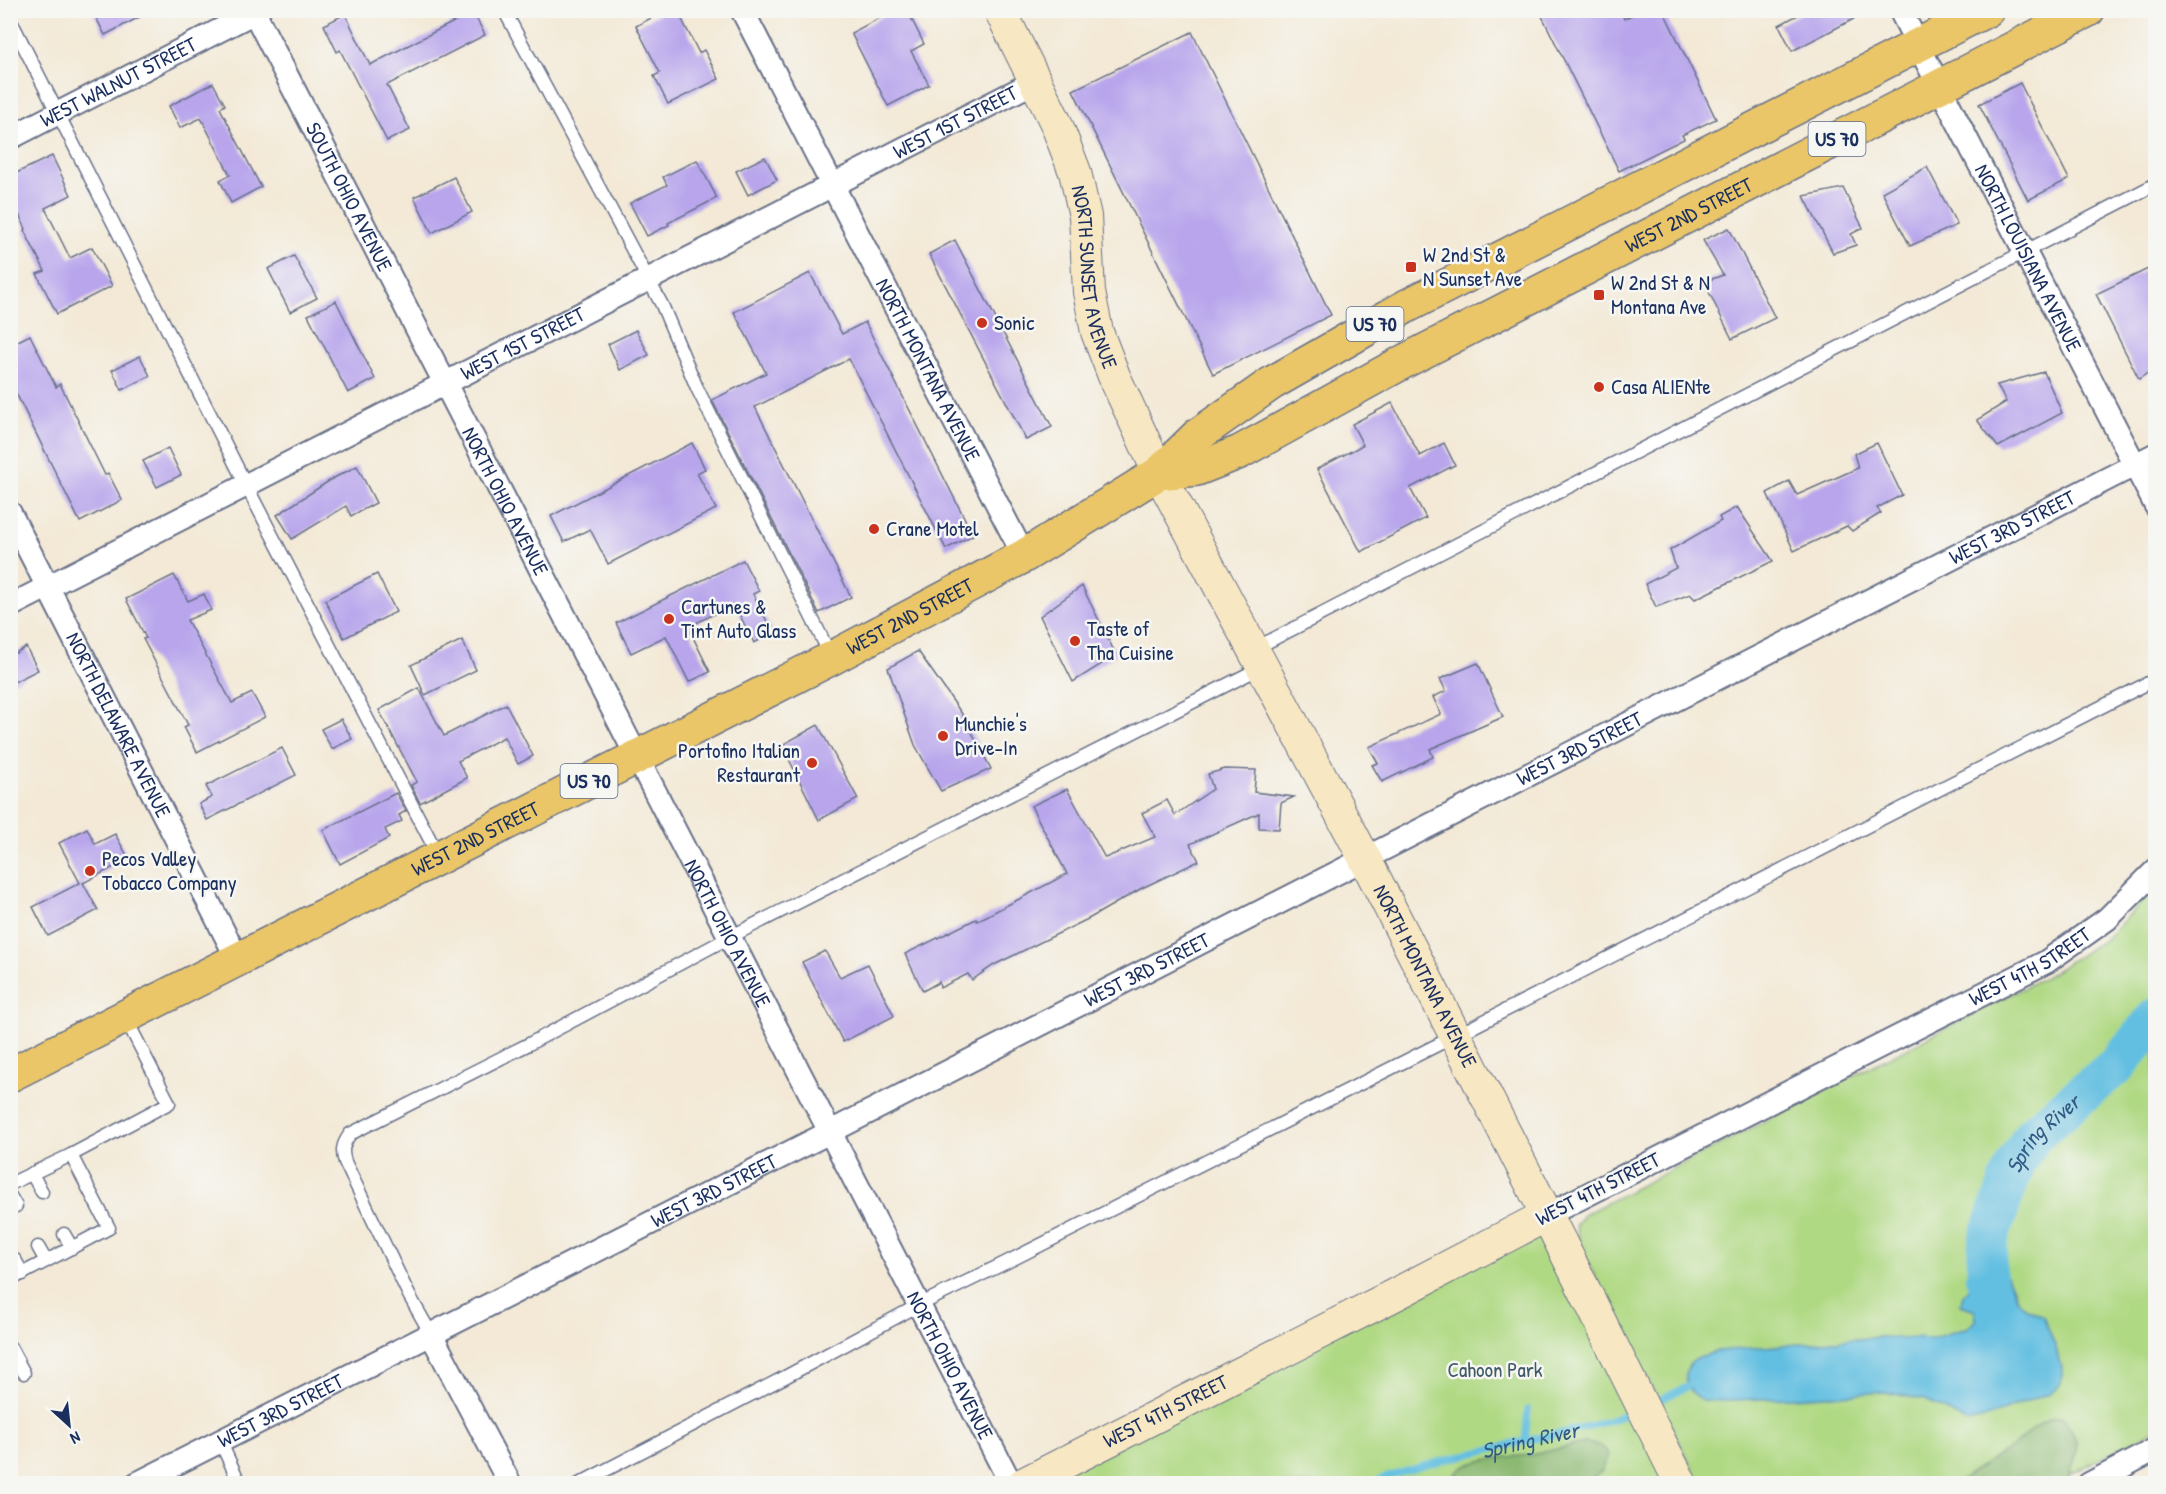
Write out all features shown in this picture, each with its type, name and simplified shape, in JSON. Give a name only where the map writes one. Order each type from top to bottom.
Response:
[{"type":"main road","name":"WEST 2ND STREET","points":[[10,1075],[832,657],[1024,556],[1159,473],[1198,435],[1272,383],[1405,307],[1987,10]]},
{"type":"main road","name":"WEST 2ND STREET","points":[[1159,473],[1197,469],[1240,452],[1405,361],[2088,10]]},
{"type":"street","name":"NORTH MONTANA AVENUE","points":[[742,10],[1024,556]]},
{"type":"street","name":"NORTH SUNSET AVENUE","points":[[1000,10],[1064,141],[1085,216],[1089,292],[1097,332],[1108,363],[1159,473]]},
{"type":"street","name":"NORTH LOUISIANA AVENUE","points":[[1900,10],[2156,506]]},
{"type":"street","name":"WEST WALNUT STREET","points":[[10,138],[256,11]]},
{"type":"street","name":"SOUTH OHIO AVENUE","points":[[256,11],[444,384]]},
{"type":"street","name":"WEST 1ST STREET","points":[[10,606],[1035,81]]},
{"type":"street","name":"NORTH OHIO AVENUE","points":[[444,384],[638,756],[1011,1484]]},
{"type":"street","name":"WEST 3RD STREET","points":[[136,1484],[2156,454]]},
{"type":"street","name":"NORTH MONTANA AVENUE","points":[[1159,473],[1364,857],[1682,1484]]},
{"type":"street","name":"NORTH DELAWARE AVENUE","points":[[10,513],[238,960]]},
{"type":"street","name":"WEST 4TH STREET","points":[[1023,1484],[2046,962],[2107,919],[2156,870]]},
{"type":"street","points":[[431,1334],[510,1484]]},
{"type":"street","points":[[2089,1484],[2156,1449]]},
{"type":"lane","points":[[504,10],[662,306],[698,388],[832,657]]},
{"type":"lane","points":[[10,19],[246,485],[439,858]]},
{"type":"lane","points":[[431,1334],[409,1295],[352,1178],[342,1152],[350,1134],[529,1044],[2156,184]]},
{"type":"lane","points":[[579,1484],[775,1383],[919,1305],[1455,1036],[2156,679]]},
{"type":"lane","points":[[10,1184],[170,1103],[125,1017]]},
{"type":"lane","points":[[10,1280],[109,1228],[71,1155]]},
{"type":"lane","points":[[32,1174],[42,1192]]},
{"type":"lane","points":[[64,1233],[72,1248]]},
{"type":"lane","points":[[38,1247],[46,1261]]},
{"type":"lane","points":[[15,1260],[23,1274]]},
{"type":"lane","points":[[10,1347],[24,1373]]},
{"type":"lane","points":[[220,1441],[240,1484]]},
{"type":"green space","points":[[2155,888],[2155,1430],[2054,1483],[1700,1483],[1581,1249],[1576,1225],[1583,1215],[2047,976],[2107,938]]},
{"type":"green space","name":"Cahoon Park","points":[[1547,1215],[1679,1484],[1023,1484]]},
{"type":"green space","points":[[2063,1417],[2075,1439],[2077,1449],[2069,1483],[1956,1483],[2012,1447],[2033,1428],[2051,1418]]},
{"type":"green space","points":[[1585,1443],[1600,1445],[1609,1456],[1602,1471],[1586,1483],[1451,1483],[1456,1474],[1473,1463],[1537,1454]]},
{"type":"water","points":[[2003,1272],[2009,1279],[2019,1302],[2043,1316],[2056,1348],[2063,1376],[2060,1385],[2048,1394],[1989,1417],[1967,1422],[1926,1400],[1885,1392],[1702,1401],[1690,1389],[1686,1379],[1691,1363],[1700,1357],[1718,1351],[1880,1337],[1930,1339],[1967,1328],[1976,1321],[1975,1310],[1961,1305],[1963,1294],[1974,1285]]},
{"type":"building","points":[[92,10],[153,10],[105,35]]},
{"type":"building","points":[[666,10],[677,10],[699,53],[704,50],[719,79],[668,104],[654,76],[660,73],[636,26]]},
{"type":"building","points":[[895,10],[907,10],[924,44],[911,51],[929,85],[888,106],[851,33]]},
{"type":"building","points":[[1539,10],[1620,10],[1624,19],[1641,10],[1663,10],[1716,119],[1682,135],[1684,139],[1619,171]]},
{"type":"building","points":[[1807,10],[1871,10],[1792,51],[1779,25]]},
{"type":"building","points":[[473,12],[485,35],[387,85],[410,130],[387,141],[340,50],[337,52],[324,25],[345,14],[370,65]]},
{"type":"building","points":[[1192,32],[1331,315],[1213,374],[1073,90]]},
{"type":"building","points":[[213,83],[225,105],[220,108],[261,187],[231,203],[220,180],[230,175],[201,118],[180,128],[169,106]]},
{"type":"building","points":[[2020,83],[2069,179],[2028,200],[1979,104]]},
{"type":"building","points":[[52,156],[71,195],[45,208],[70,258],[92,247],[112,286],[57,314],[37,274],[45,271],[10,196],[10,176]]},
{"type":"building","points":[[765,157],[777,180],[748,195],[736,171]]},
{"type":"building","points":[[697,160],[717,198],[647,236],[630,203],[667,185],[663,177]]},
{"type":"building","points":[[1927,167],[1957,225],[1910,246],[1882,192]]},
{"type":"building","points":[[454,177],[472,212],[432,233],[414,197]]},
{"type":"building","points":[[1843,188],[1863,228],[1851,234],[1856,245],[1833,253],[1804,196]]},
{"type":"building","points":[[1729,228],[1775,318],[1732,339],[1704,282],[1723,275],[1703,240]]},
{"type":"building","points":[[955,240],[1052,427],[1026,440],[929,254]]},
{"type":"building","points":[[294,256],[317,298],[290,312],[268,269]]},
{"type":"building","points":[[2150,268],[2156,278],[2156,367],[2139,379],[2096,294]]},
{"type":"building","points":[[810,273],[842,334],[865,322],[973,535],[946,549],[849,359],[755,407],[851,597],[819,613],[712,400],[766,373],[734,312]]},
{"type":"building","points":[[336,301],[375,379],[348,393],[308,315]]},
{"type":"building","points":[[636,330],[649,355],[620,370],[608,344]]},
{"type":"building","points":[[30,335],[56,387],[60,384],[105,475],[108,473],[122,500],[80,522],[10,381],[10,345]]},
{"type":"building","points":[[140,356],[150,376],[122,390],[112,370]]},
{"type":"building","points":[[2044,372],[2062,413],[1998,447],[1977,420],[2006,402],[1997,385]]},
{"type":"building","points":[[1392,403],[1420,456],[1444,443],[1455,465],[1410,488],[1426,518],[1361,552],[1317,469],[1363,445],[1352,424]]},
{"type":"building","points":[[692,443],[705,469],[697,473],[716,509],[608,564],[590,529],[564,542],[551,516]]},
{"type":"building","points":[[1877,443],[1902,495],[1877,508],[1881,513],[1852,531],[1847,526],[1794,551],[1767,493],[1789,481],[1797,495],[1858,468],[1854,454]]},
{"type":"building","points":[[168,448],[181,475],[157,487],[143,461]]},
{"type":"building","points":[[357,466],[376,503],[351,516],[346,506],[292,539],[277,515],[332,479]]},
{"type":"building","points":[[1737,507],[1773,561],[1695,599],[1690,594],[1656,607],[1645,584],[1676,568],[1670,550],[1721,521],[1719,517]]},
{"type":"building","points":[[743,560],[759,591],[753,594],[773,633],[754,643],[734,604],[688,627],[710,672],[689,682],[666,636],[631,653],[616,623]]},
{"type":"building","points":[[377,574],[396,612],[344,638],[325,600]]},
{"type":"building","points":[[174,575],[188,601],[204,594],[211,610],[187,620],[232,703],[252,693],[265,717],[197,752],[184,727],[188,725],[143,639],[146,638],[126,599]]},
{"type":"building","points":[[1082,586],[1116,655],[1073,682],[1040,616]]},
{"type":"building","points":[[462,640],[476,670],[425,695],[411,665]]},
{"type":"building","points":[[26,647],[38,670],[10,684],[10,656]]},
{"type":"building","points":[[918,651],[962,714],[991,769],[941,791],[915,745],[888,668]]},
{"type":"building","points":[[1478,663],[1503,717],[1430,749],[1433,757],[1382,782],[1372,765],[1378,763],[1369,747],[1441,714],[1433,697],[1446,691],[1440,679]]},
{"type":"building","points":[[419,688],[444,736],[506,704],[533,756],[518,764],[504,737],[458,761],[467,778],[420,803],[411,785],[417,782],[379,710]]},
{"type":"building","points":[[341,719],[352,739],[332,749],[321,729]]},
{"type":"building","points":[[818,725],[858,799],[819,820],[782,745]]},
{"type":"building","points":[[282,748],[296,775],[207,820],[199,804],[212,797],[206,786]]},
{"type":"building","points":[[1225,769],[1256,770],[1254,792],[1294,797],[1281,803],[1279,829],[1259,828],[1259,813],[1190,844],[1199,861],[994,965],[972,980],[968,974],[940,988],[939,982],[923,991],[905,954],[976,919],[977,921],[1067,874],[1031,806],[1067,789],[1105,858],[1155,837],[1142,813],[1167,800],[1175,815],[1213,789],[1208,774]]},
{"type":"building","points":[[396,793],[406,811],[399,815],[402,821],[385,829],[389,838],[340,864],[323,830]]},
{"type":"building","name":"Pecos Valley Tobacco Company","points":[[87,828],[95,844],[115,834],[129,859],[83,883],[98,910],[48,936],[33,907],[80,883],[59,843]]},
{"type":"building","points":[[825,951],[840,977],[868,964],[894,1016],[843,1042],[802,962]]},
{"type":"waterway","name":"Spring River","points":[[1986,1280],[1988,1241],[2015,1164],[2033,1135],[2118,1064],[2156,1018]]},
{"type":"waterway","name":"Spring River","points":[[1649,1405],[1687,1387]]},
{"type":"waterway","points":[[1525,1441],[1528,1410]]},
{"type":"waterway","name":"Spring River","points":[[1368,1484],[1450,1459],[1599,1424],[1636,1410]]},
{"type":"place","name":"W 2nd St & N Sunset Ave","points":[[1411,267]]},
{"type":"place","name":"W 2nd St & N Montana Ave","points":[[1599,295]]},
{"type":"place","name":"Sonic","points":[[982,323]]},
{"type":"place","name":"Casa ALIENte","points":[[1599,387]]},
{"type":"place","name":"Crane Motel","points":[[874,529]]},
{"type":"place","name":"Cartunes & Tint Auto Glass","points":[[669,619]]},
{"type":"place","name":"Taste of Tha Cuisine","points":[[1075,641]]},
{"type":"place","name":"Munchie's Drive-In","points":[[943,736]]},
{"type":"place","name":"Portofino Italian Restaurant","points":[[812,763]]},
{"type":"place","name":"Pecos Valley Tobacco Company","points":[[90,871]]}]
